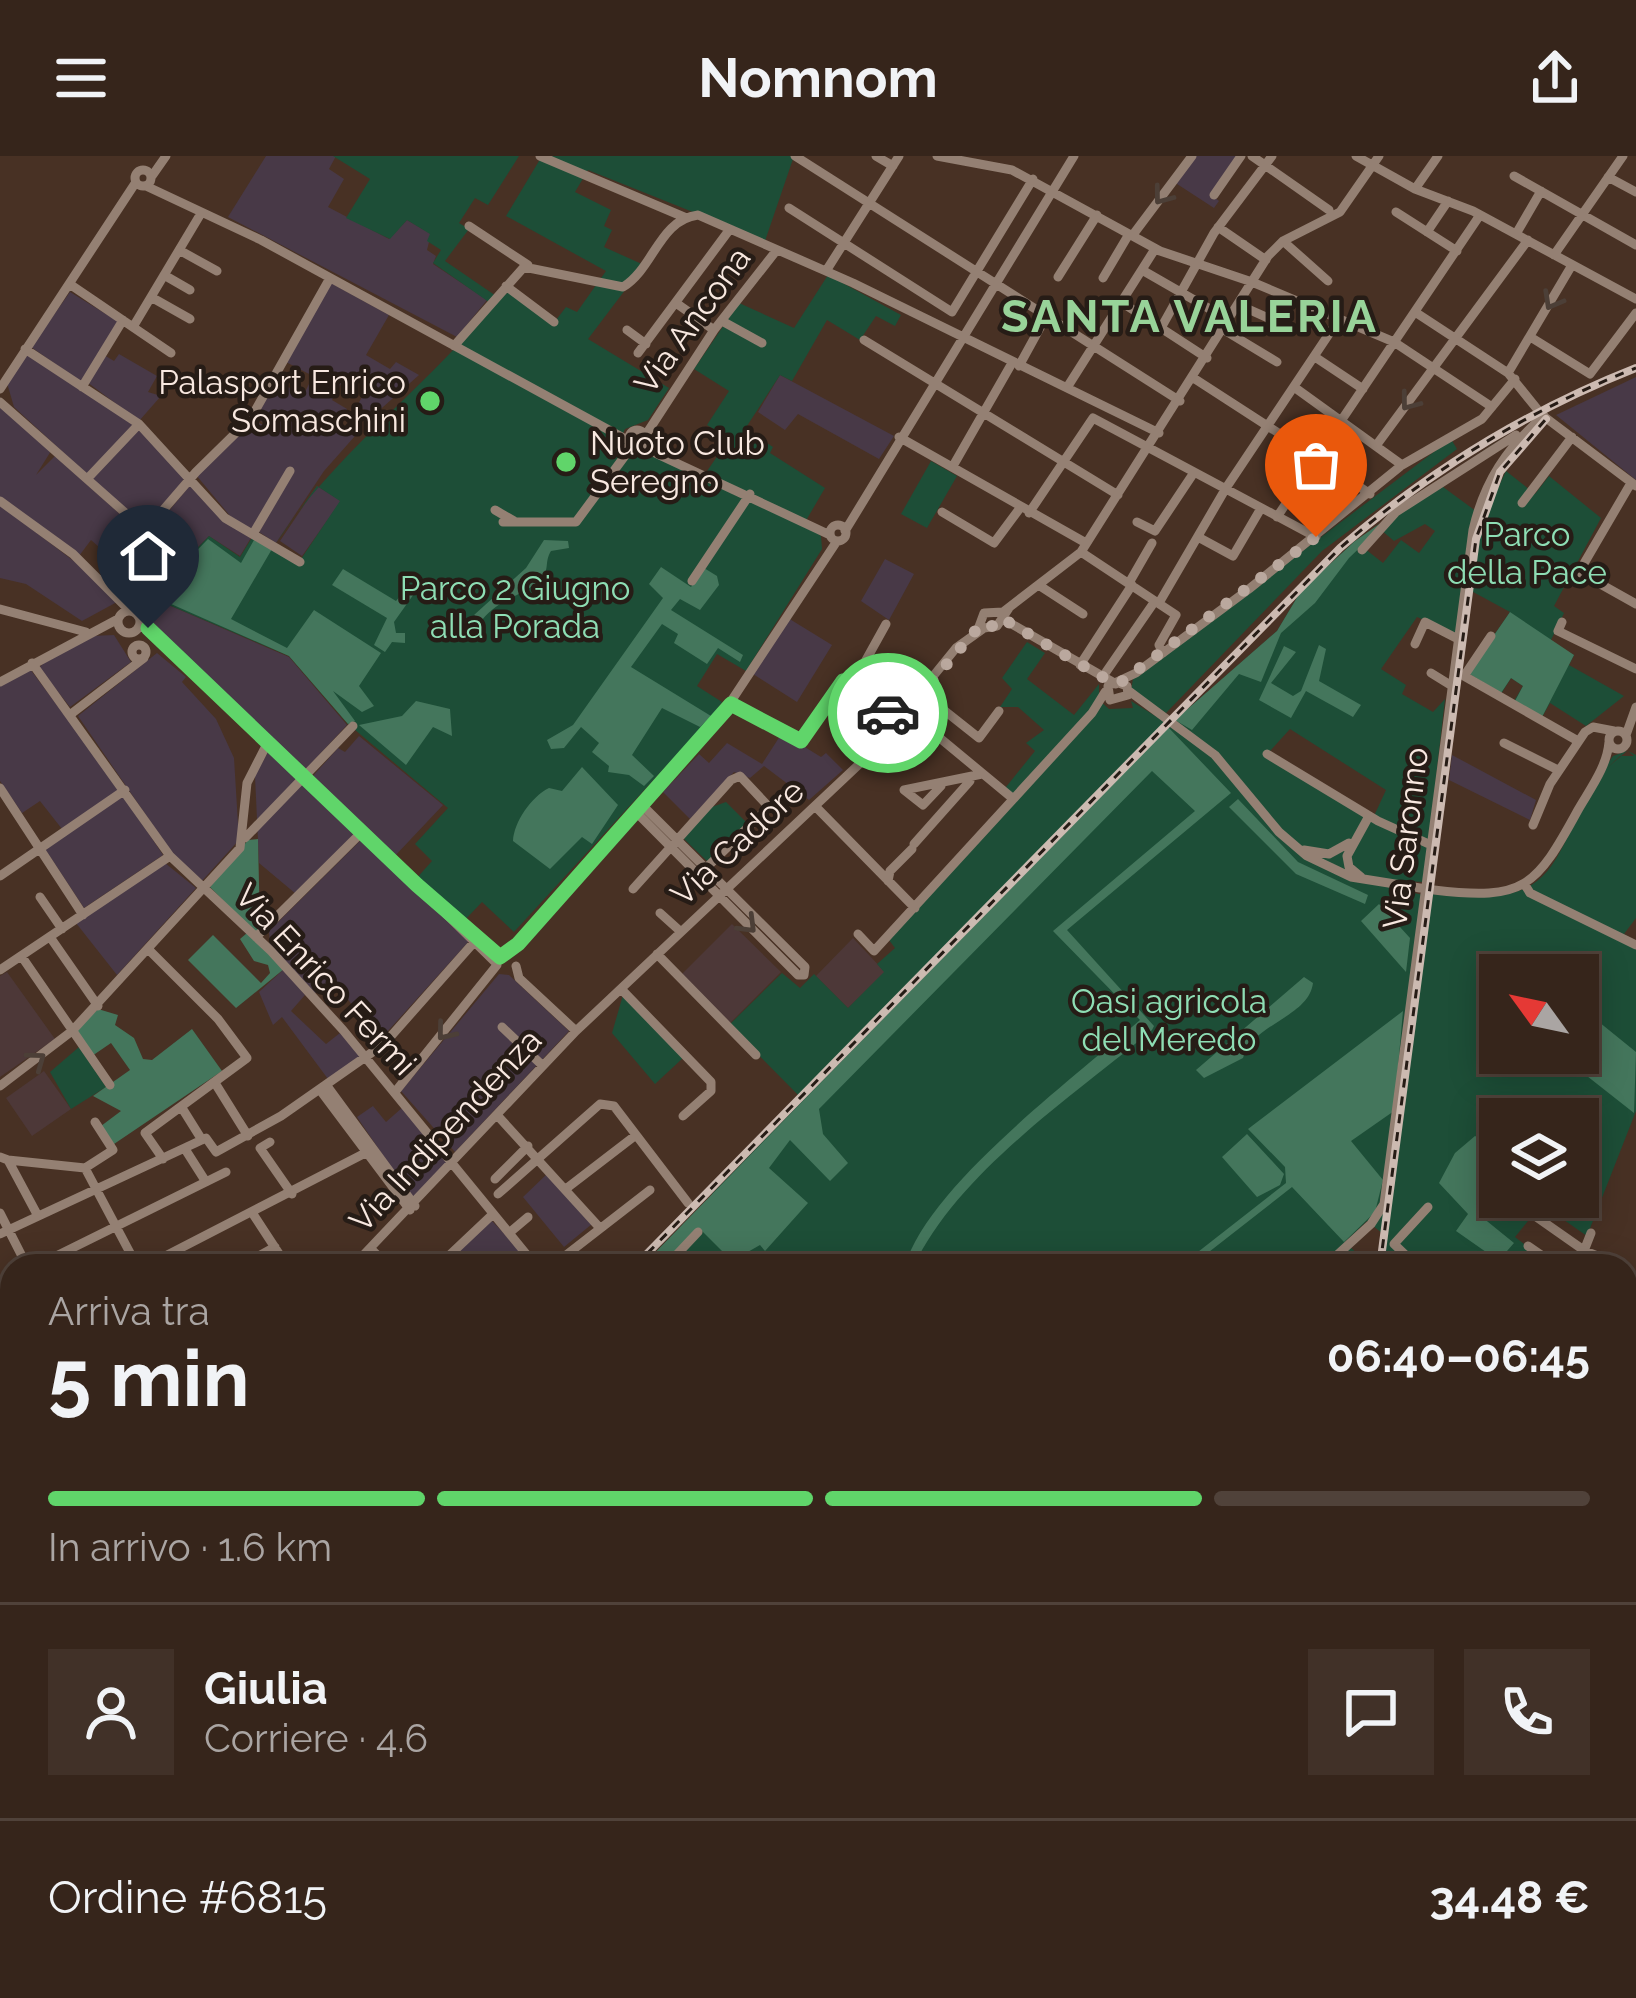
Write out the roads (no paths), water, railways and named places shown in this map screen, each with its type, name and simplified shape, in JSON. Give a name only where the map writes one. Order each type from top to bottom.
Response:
[{"type":"street","points":[[540,156],[684,217]]},
{"type":"street","points":[[795,156],[1180,401]]},
{"type":"street","points":[[826,271],[896,161],[876,156]]},
{"type":"street","points":[[937,156],[992,158],[1155,249],[1252,282],[1394,342],[1492,407]]},
{"type":"street","points":[[395,1092],[504,960],[731,704],[1074,156]]},
{"type":"street","points":[[1103,278],[1192,156]]},
{"type":"street","points":[[1214,195],[1241,156]]},
{"type":"street","points":[[1252,156],[1268,160],[1329,210]]},
{"type":"street","points":[[1356,156],[1376,161],[1415,189],[1480,215],[1636,299]]},
{"type":"street","points":[[1554,255],[1623,156]]},
{"type":"street","points":[[1415,189],[1433,158]]},
{"type":"street","points":[[148,533],[13,410],[1,389],[130,196],[163,160]]},
{"type":"street","points":[[1161,328],[1218,227],[1268,160]]},
{"type":"street","points":[[1328,280],[1283,241],[1336,215],[1376,161]]},
{"type":"street","points":[[1514,176],[1636,245]]},
{"type":"street","points":[[1608,177],[1636,192]]},
{"type":"street","points":[[789,208],[952,312],[1033,179]]},
{"type":"street","points":[[147,182],[200,215],[331,278],[536,394],[837,535]]},
{"type":"street","points":[[1516,234],[1541,191]]},
{"type":"street","points":[[1427,232],[1448,201]]},
{"type":"street","points":[[1396,212],[1457,251]]},
{"type":"street","points":[[82,387],[151,297],[200,215]]},
{"type":"street","points":[[469,226],[528,265],[623,287],[642,273],[668,229],[684,217],[698,215],[826,271],[1159,433]]},
{"type":"street","points":[[1058,277],[1096,215]]},
{"type":"street","points":[[1277,517],[1480,215]]},
{"type":"street","points":[[1218,227],[1266,260]]},
{"type":"street","points":[[627,330],[642,348],[730,229]]},
{"type":"street","points":[[1378,443],[1528,240]]},
{"type":"street","name":"Via Cadore","points":[[576,1031],[879,746],[921,692],[992,620],[1084,548],[1195,380],[1266,260],[1283,241]]},
{"type":"street","points":[[1068,386],[1155,249]]},
{"type":"street","points":[[179,250],[217,271]]},
{"type":"street","name":"Via Ancona","points":[[503,522],[576,522],[584,517],[776,250]]},
{"type":"street","points":[[455,347],[528,265]]},
{"type":"street","points":[[858,934],[874,951],[1011,797],[1136,674],[1402,465],[1477,422],[1512,376],[1572,265]]},
{"type":"street","points":[[1142,270],[1276,362]]},
{"type":"street","points":[[164,275],[190,290]]},
{"type":"street","points":[[102,581],[148,533],[192,476],[251,418],[331,278]]},
{"type":"street","points":[[71,285],[171,352]]},
{"type":"street","points":[[506,286],[554,322]]},
{"type":"street","points":[[151,297],[190,319]]},
{"type":"street","points":[[1121,302],[1207,358]]},
{"type":"street","points":[[676,303],[762,344]]},
{"type":"street","points":[[1239,305],[1286,326]]},
{"type":"street","points":[[1415,312],[1512,376],[1542,413],[1634,485],[1580,572],[1636,604]]},
{"type":"street","points":[[1532,338],[1590,374],[1636,313]]},
{"type":"street","points":[[953,466],[1047,315]]},
{"type":"street","points":[[1100,673],[1157,602],[1339,319]]},
{"type":"street","points":[[863,340],[1118,495]]},
{"type":"street","points":[[25,349],[139,424],[192,476],[225,518],[300,562]]},
{"type":"street","points":[[1315,357],[1363,389]]},
{"type":"street","points":[[1195,380],[1370,494]]},
{"type":"street","points":[[1294,387],[1378,443],[1402,465]]},
{"type":"street","name":"Via Saronno","points":[[1338,1254],[1371,1224],[1384,1204],[1475,518],[1495,470],[1542,413]]},
{"type":"street","points":[[942,512],[996,543],[1091,418],[1316,537]]},
{"type":"street","points":[[88,478],[139,424]]},
{"type":"street","points":[[1362,550],[1381,525],[1406,505],[1526,430]]},
{"type":"street","points":[[899,437],[1025,510],[1177,616],[1160,645],[1162,653]]},
{"type":"street","points":[[1522,503],[1573,437]]},
{"type":"street","points":[[253,534],[290,471]]},
{"type":"street","points":[[1137,522],[1155,531],[1192,474]]},
{"type":"street","points":[[692,581],[750,494]]},
{"type":"street","points":[[0,501],[102,581],[122,614],[127,634],[138,627]]},
{"type":"street","points":[[495,510],[519,524]]},
{"type":"street","points":[[1198,537],[1233,556],[1260,510]]},
{"type":"street","points":[[1080,665],[1152,543]]},
{"type":"street","points":[[1040,586],[1083,614]]},
{"type":"street","points":[[0,609],[90,630]]},
{"type":"street","points":[[122,614],[161,639],[576,1031]]},
{"type":"street","points":[[0,682],[122,614]]},
{"type":"street","points":[[992,620],[1100,673],[1117,691],[1192,736],[1303,850],[1361,877],[1420,887],[1364,880],[1320,864],[1283,837],[1248,794]]},
{"type":"street","points":[[1414,644],[1416,631],[1426,622],[1458,639]]},
{"type":"street","points":[[1562,622],[1558,631],[1636,669]]},
{"type":"street","points":[[65,623],[68,642]]},
{"type":"street","points":[[731,704],[801,741],[847,684],[886,624]]},
{"type":"street","points":[[1491,636],[1464,676],[1578,741]]},
{"type":"street","points":[[71,714],[137,660]]},
{"type":"street","name":"Via Enrico Fermi","points":[[32,663],[170,856],[256,937],[365,1056],[527,1254]]},
{"type":"street","points":[[1431,674],[1451,686]]},
{"type":"street","points":[[847,684],[902,715],[1011,797]]},
{"type":"street","points":[[921,692],[979,737],[999,710]]},
{"type":"street","points":[[1574,818],[1546,863],[1517,886],[1485,892],[1434,888],[1489,896],[1526,885],[1548,866],[1636,707]]},
{"type":"street","points":[[0,1086],[98,1006],[245,838],[352,726]]},
{"type":"street","points":[[1533,824],[1558,770],[1590,728],[1636,751]]},
{"type":"street","points":[[245,838],[248,783],[269,740]]},
{"type":"street","points":[[1504,743],[1558,770]]},
{"type":"street","points":[[879,746],[903,765]]},
{"type":"street","points":[[1267,754],[1369,816],[1431,845]]},
{"type":"street","points":[[941,786],[965,783],[982,774]]},
{"type":"street","points":[[633,889],[737,776],[769,807],[706,869]]},
{"type":"street","points":[[885,878],[965,783]]},
{"type":"street","points":[[0,877],[125,790]]},
{"type":"street","points":[[1,793],[83,915]]},
{"type":"street","points":[[815,806],[915,908]]},
{"type":"street","points":[[639,809],[804,975],[805,967],[722,892],[706,869],[674,844]]},
{"type":"street","points":[[1303,850],[1334,853],[1353,839],[1369,816]]},
{"type":"street","points":[[256,937],[362,832]]},
{"type":"street","points":[[1353,839],[1347,862],[1361,877]]},
{"type":"street","points":[[0,970],[170,856]]},
{"type":"street","points":[[1526,885],[1530,893],[1636,944]]},
{"type":"street","points":[[40,897],[62,929]]},
{"type":"street","points":[[660,914],[680,931]]},
{"type":"street","points":[[50,937],[98,1006]]},
{"type":"street","points":[[182,1108],[202,1140],[217,1152],[248,1136],[384,1044],[476,940]]},
{"type":"street","points":[[149,950],[218,1019],[247,1058],[145,1133],[163,1159]]},
{"type":"street","points":[[657,954],[756,1055]]},
{"type":"street","points":[[22,957],[110,1085]]},
{"type":"street","points":[[621,989],[711,1082],[711,1091],[683,1116]]},
{"type":"street","points":[[502,1027],[543,1066]]},
{"type":"street","name":"Via Indipendenza","points":[[366,1254],[576,1031]]},
{"type":"street","points":[[215,1083],[248,1136]]},
{"type":"street","points":[[323,1088],[412,1208]]},
{"type":"street","points":[[498,1194],[600,1104],[614,1106],[688,1203]]},
{"type":"street","points":[[497,1115],[599,1227]]},
{"type":"street","points":[[4,1159],[85,1168],[113,1150],[94,1122]]},
{"type":"street","points":[[567,1188],[636,1136]]},
{"type":"street","points":[[0,1213],[4,1232],[202,1140]]},
{"type":"street","points":[[270,1142],[260,1148],[292,1194]]},
{"type":"street","points":[[495,1179],[528,1146]]},
{"type":"street","points":[[185,1148],[206,1182]]},
{"type":"street","points":[[168,1254],[370,1152]]},
{"type":"street","points":[[4,1159],[38,1216]]},
{"type":"street","points":[[85,1168],[134,1254]]},
{"type":"street","points":[[59,1254],[226,1172]]},
{"type":"street","points":[[566,1254],[650,1190]]},
{"type":"street","points":[[1404,1254],[1394,1244],[1428,1207]]},
{"type":"street","points":[[253,1214],[279,1254]]},
{"type":"street","points":[[451,1254],[493,1214]]},
{"type":"street","points":[[509,1233],[528,1217]]},
{"type":"street","points":[[1538,1218],[1592,1254]]},
{"type":"street","points":[[677,1254],[698,1232]]},
{"type":"street","points":[[1584,1254],[1591,1233]]},
{"type":"street","points":[[1528,1246],[1540,1254]]},
{"type":"street","points":[[262,1254],[275,1247]]},
{"type":"street","points":[[371,1249],[376,1254]]},
{"type":"railway","points":[[647,1254],[1340,548],[1408,493],[1481,445],[1556,403],[1636,368]]},
{"type":"railway","points":[[1382,1254],[1476,539],[1500,472],[1546,419]]},
{"type":"place","name":"Palasport Enrico Somaschini","points":[[430,401]]},
{"type":"place","name":"Nuoto Club Seregno","points":[[566,462]]},
{"type":"district","name":"SANTA VALERIA","points":[[1190,316]]},
{"type":"park label","name":"Parco della Pace","points":[[1527,553]]},
{"type":"park label","name":"Parco 2 Giugno alla Porada","points":[[515,607]]},
{"type":"park label","name":"Oasi agricola del Meredo","points":[[1169,1020]]}]
